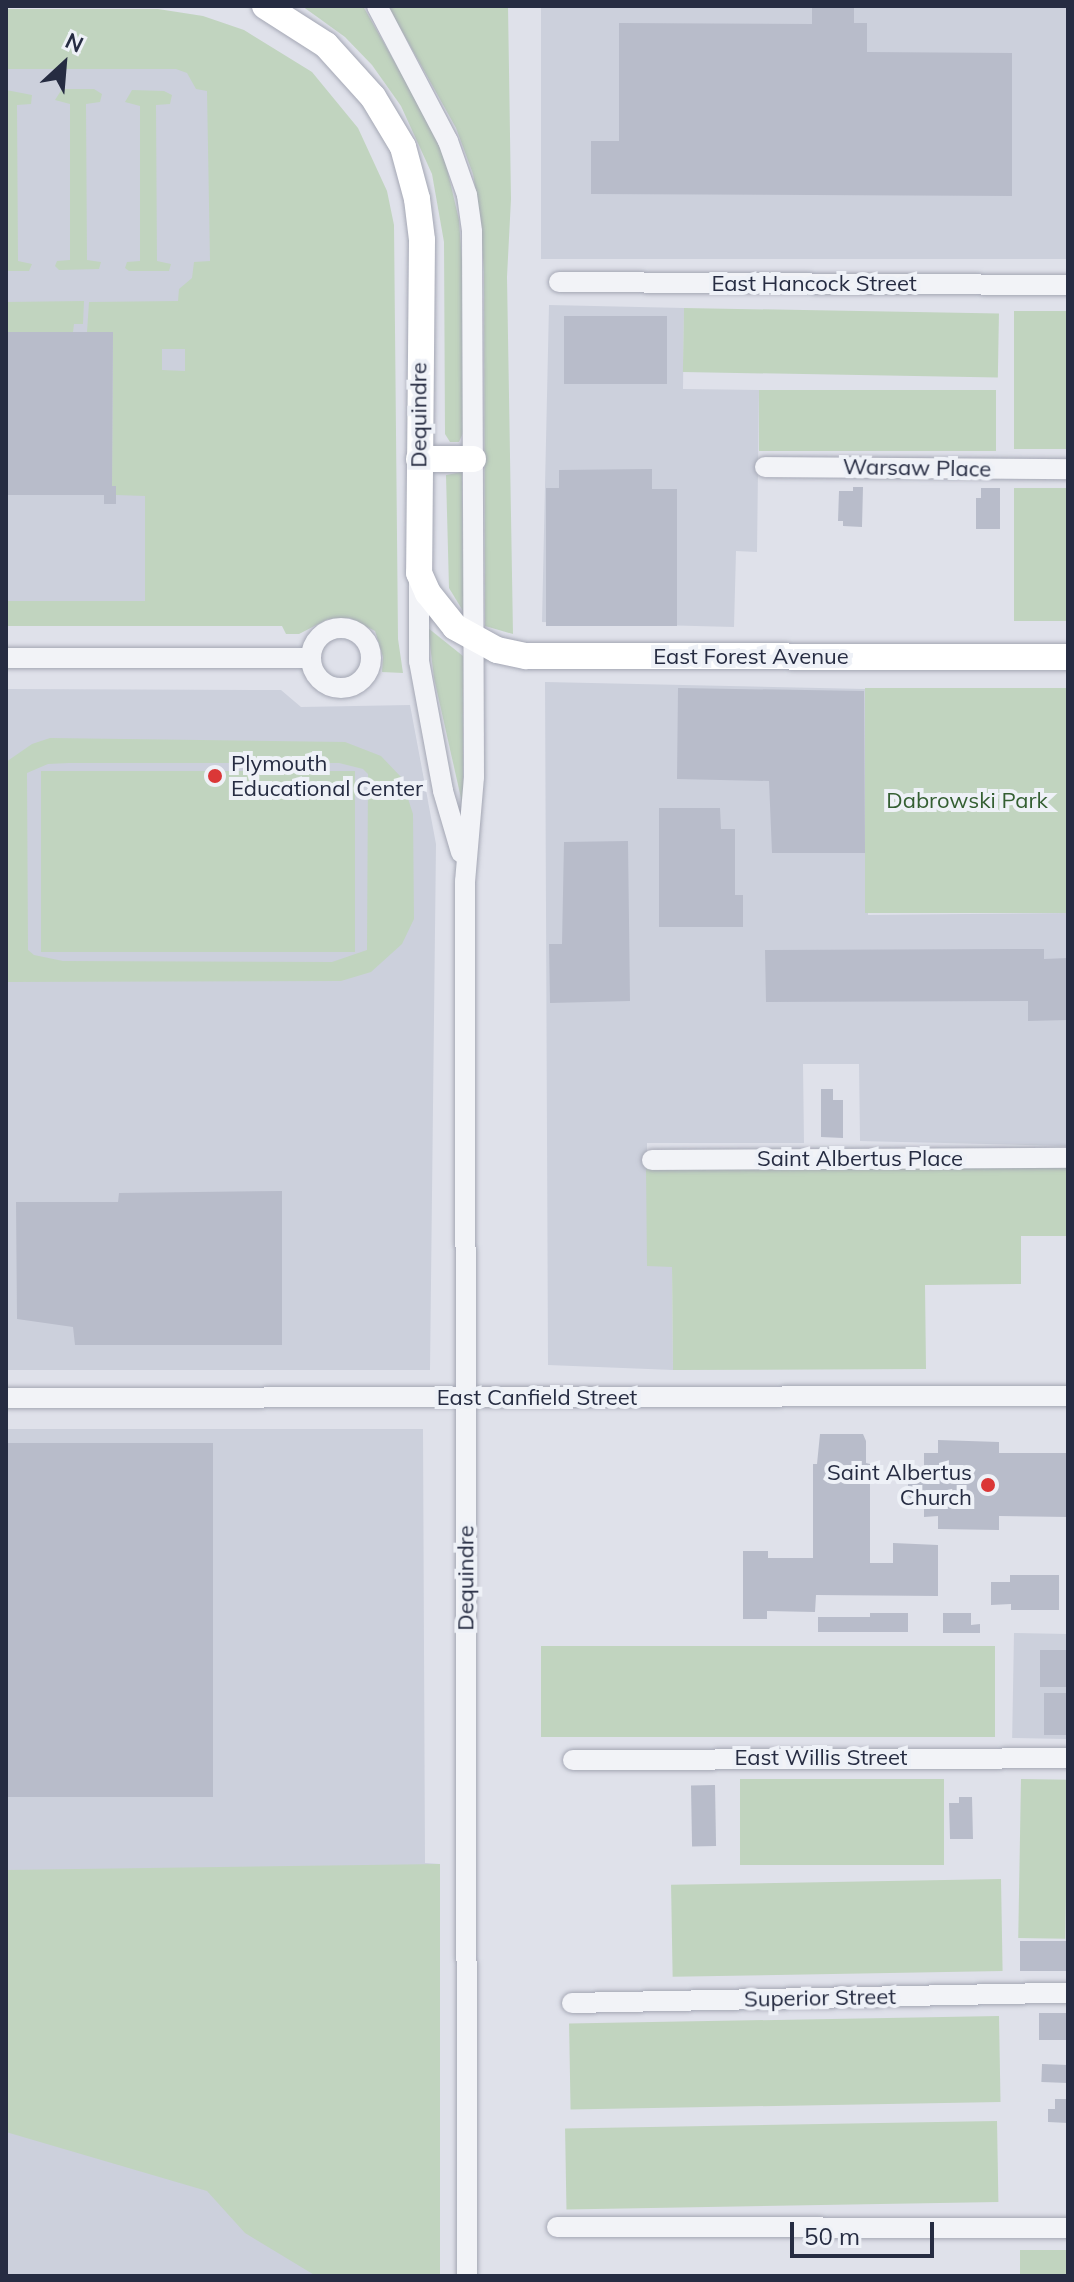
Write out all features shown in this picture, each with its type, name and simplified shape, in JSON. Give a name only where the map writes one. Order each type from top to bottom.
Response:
[{"type":"main road","name":"Dequindre","points":[[265,6],[326,45],[373,97],[403,147],[417,199],[422,240],[419,573]]},
{"type":"main road","points":[[419,459],[473,459]]},
{"type":"main road","name":"East Forest Avenue","points":[[419,573],[445,617],[473,640],[497,650],[560,657],[1068,657]]},
{"type":"street","name":"Dequindre","points":[[377,6],[435,112],[467,195],[474,296],[474,777],[465,881],[467,2276]]},
{"type":"street","name":"East Hancock Street","points":[[559,282],[1068,285]]},
{"type":"street","name":"Warsaw Place","points":[[765,467],[1068,469]]},
{"type":"street","name":"Dequindre","points":[[419,573],[419,661],[443,791],[459,840],[465,881]]},
{"type":"street","points":[[6,658],[311,658]]},
{"type":"street","name":"Saint Albertus Place","points":[[652,1160],[1068,1158]]},
{"type":"street","name":"East Canfield Street","points":[[6,1398],[1068,1396]]},
{"type":"street","name":"East Willis Street","points":[[573,1760],[1068,1758]]},
{"type":"street","name":"Superior Street","points":[[572,2003],[1068,1993]]},
{"type":"street","points":[[557,2227],[1068,2228]]},
{"type":"shaded area","points":[[541,6],[1068,6],[1068,259],[541,259]]},
{"type":"shaded area","points":[[6,26],[195,31],[382,608],[6,626]]},
{"type":"shaded area","points":[[549,305],[684,308],[683,389],[759,390],[757,552],[736,551],[734,627],[542,622]]},
{"type":"shaded area","points":[[545,682],[865,689],[868,915],[1068,913],[1068,1146],[860,1141],[859,1064],[803,1064],[804,1143],[647,1143],[647,1266],[672,1266],[673,1370],[548,1365]]},
{"type":"shaded area","points":[[6,689],[281,690],[301,707],[410,705],[436,844],[430,1370],[6,1370]]},
{"type":"shaded area","points":[[6,1429],[423,1429],[425,1863],[440,1864],[440,2276],[6,2276]]},
{"type":"shaded area","points":[[1014,1633],[1068,1634],[1066,1739],[1012,1738]]},
{"type":"green space","points":[[302,6],[363,6],[432,128],[445,160],[459,220],[462,261],[463,433],[459,442],[450,442],[445,434],[444,242],[432,174],[401,106],[372,65],[345,37]]},
{"type":"green space","points":[[388,6],[508,6],[511,199],[507,277],[513,634],[485,626],[484,273],[480,215],[473,174],[456,128]]},
{"type":"green space","points":[[6,9],[158,9],[203,16],[244,30],[312,72],[358,128],[387,191],[394,225],[398,639],[403,673],[382,672],[383,657],[375,631],[350,618],[328,619],[299,634],[286,634],[282,626],[6,626],[6,601],[145,601],[145,496],[116,495],[112,486],[113,332],[87,332],[89,302],[178,301],[179,289],[192,278],[194,262],[210,261],[207,91],[196,89],[187,73],[176,69],[6,69]],"holes":[[[162,349],[185,349],[185,371],[162,370]]]},
{"type":"green space","points":[[62,89],[94,89],[102,94],[100,102],[86,104],[87,260],[101,262],[99,269],[59,270],[55,266],[57,261],[70,260],[70,104],[55,100]]},
{"type":"green space","points":[[6,90],[32,95],[31,104],[17,105],[18,261],[32,264],[29,271],[6,271]]},
{"type":"green space","points":[[132,90],[164,91],[172,95],[170,104],[156,105],[157,261],[171,264],[169,271],[129,271],[125,268],[127,262],[140,261],[140,106],[125,102]]},
{"type":"green space","points":[[84,301],[83,324],[74,324],[73,332],[6,332],[6,302]]},
{"type":"green space","points":[[684,308],[999,313],[998,377],[683,372]]},
{"type":"green space","points":[[1014,311],[1068,311],[1068,449],[1014,449]]},
{"type":"green space","points":[[759,390],[996,390],[996,451],[759,451]]},
{"type":"green space","points":[[462,472],[463,611],[449,588],[446,475]]},
{"type":"green space","points":[[1014,488],[1068,488],[1068,621],[1014,621]]},
{"type":"green space","points":[[428,628],[463,656],[463,807],[434,678]]},
{"type":"green space","name":"Dabrowski Park","points":[[865,688],[1068,688],[1068,913],[865,913]]},
{"type":"green space","points":[[50,738],[345,742],[381,756],[401,777],[413,814],[414,919],[402,944],[371,972],[341,981],[6,982],[6,762],[32,744]],"holes":[[[69,763],[339,763],[363,769],[368,774],[367,950],[332,962],[63,961],[34,955],[28,950],[27,773],[48,764]]]},
{"type":"green space","points":[[41,771],[355,771],[355,952],[41,952]]},
{"type":"green space","points":[[1068,1167],[1068,1236],[1021,1236],[1021,1284],[925,1285],[926,1369],[673,1370],[672,1267],[647,1266],[646,1169]]},
{"type":"green space","points":[[541,1646],[995,1646],[995,1737],[541,1737]]},
{"type":"green space","points":[[740,1779],[944,1779],[944,1865],[740,1865]]},
{"type":"green space","points":[[1021,1779],[1068,1780],[1065,1939],[1018,1938]]},
{"type":"green space","points":[[440,1864],[440,2276],[316,2276],[245,2233],[207,2191],[6,2132],[6,1870]]},
{"type":"green space","points":[[1001,1879],[1003,1971],[673,1977],[671,1885]]},
{"type":"green space","points":[[999,2016],[1001,2102],[571,2109],[569,2024]]},
{"type":"green space","points":[[997,2121],[998,2202],[566,2210],[565,2129]]},
{"type":"green space","points":[[1020,2250],[1068,2250],[1068,2276],[1020,2276]]},
{"type":"building","points":[[812,6],[854,6],[854,23],[867,23],[867,52],[1012,53],[1012,196],[591,194],[591,141],[619,141],[619,23],[812,24]]},
{"type":"building","points":[[564,316],[667,316],[667,384],[564,384]]},
{"type":"building","points":[[6,332],[113,332],[112,486],[116,486],[116,504],[104,504],[104,495],[6,495]]},
{"type":"building","points":[[652,469],[652,489],[677,489],[677,626],[546,626],[546,488],[559,488],[559,470]]},
{"type":"building","points":[[853,487],[863,487],[862,527],[843,526],[843,521],[838,521],[839,491],[853,491]]},
{"type":"building","points":[[981,488],[1000,488],[1000,529],[976,529],[976,498],[981,498]]},
{"type":"building","points":[[678,688],[864,691],[865,853],[772,853],[769,781],[677,779]]},
{"type":"building","points":[[659,808],[720,808],[721,829],[735,829],[735,895],[743,895],[743,927],[659,927]]},
{"type":"building","points":[[628,841],[630,1001],[550,1003],[549,944],[562,944],[564,842]]},
{"type":"building","points":[[1044,949],[1044,959],[1068,958],[1068,1020],[1028,1021],[1028,1001],[766,1002],[765,950]]},
{"type":"building","points":[[821,1089],[833,1089],[833,1100],[843,1100],[843,1138],[821,1137]]},
{"type":"building","points":[[282,1191],[282,1345],[75,1345],[73,1327],[17,1319],[16,1202],[118,1202],[119,1193]]},
{"type":"building","points":[[820,1434],[863,1434],[866,1441],[866,1463],[870,1464],[870,1563],[893,1563],[893,1543],[938,1545],[938,1596],[816,1595],[815,1612],[767,1611],[767,1619],[743,1619],[743,1551],[768,1551],[768,1558],[813,1558],[813,1464],[817,1464]]},
{"type":"building","name":"Saint Albertus Church","points":[[938,1440],[999,1442],[999,1453],[1068,1453],[1068,1517],[999,1516],[999,1530],[938,1529],[938,1516],[924,1517],[924,1502],[914,1502],[908,1496],[908,1474],[914,1468],[924,1468],[924,1453],[938,1453]]},
{"type":"building","points":[[6,1443],[213,1443],[213,1797],[6,1797]]},
{"type":"building","points":[[1010,1575],[1059,1575],[1059,1610],[1011,1610],[1011,1604],[991,1605],[991,1582],[1010,1582]]},
{"type":"building","points":[[870,1613],[908,1613],[908,1632],[818,1632],[818,1617],[870,1617]]},
{"type":"building","points":[[943,1613],[971,1613],[971,1625],[980,1624],[980,1633],[943,1633]]},
{"type":"building","points":[[1040,1650],[1068,1650],[1068,1687],[1040,1687]]},
{"type":"building","points":[[1044,1693],[1068,1693],[1068,1735],[1044,1735]]},
{"type":"building","points":[[691,1785],[715,1785],[716,1846],[692,1846]]},
{"type":"building","points":[[959,1797],[972,1797],[973,1839],[950,1839],[949,1803],[959,1803]]},
{"type":"building","points":[[1020,1941],[1068,1941],[1068,1971],[1020,1971]]},
{"type":"building","points":[[1039,2013],[1068,2013],[1068,2040],[1039,2040]]},
{"type":"building","points":[[1042,2064],[1068,2065],[1067,2083],[1041,2082]]},
{"type":"building","points":[[1055,2099],[1068,2099],[1068,2123],[1048,2122],[1048,2109],[1055,2109]]},
{"type":"place","name":"Plymouth Educational Center","points":[[215,776]]},
{"type":"place","name":"Saint Albertus Church","points":[[988,1485]]}]
